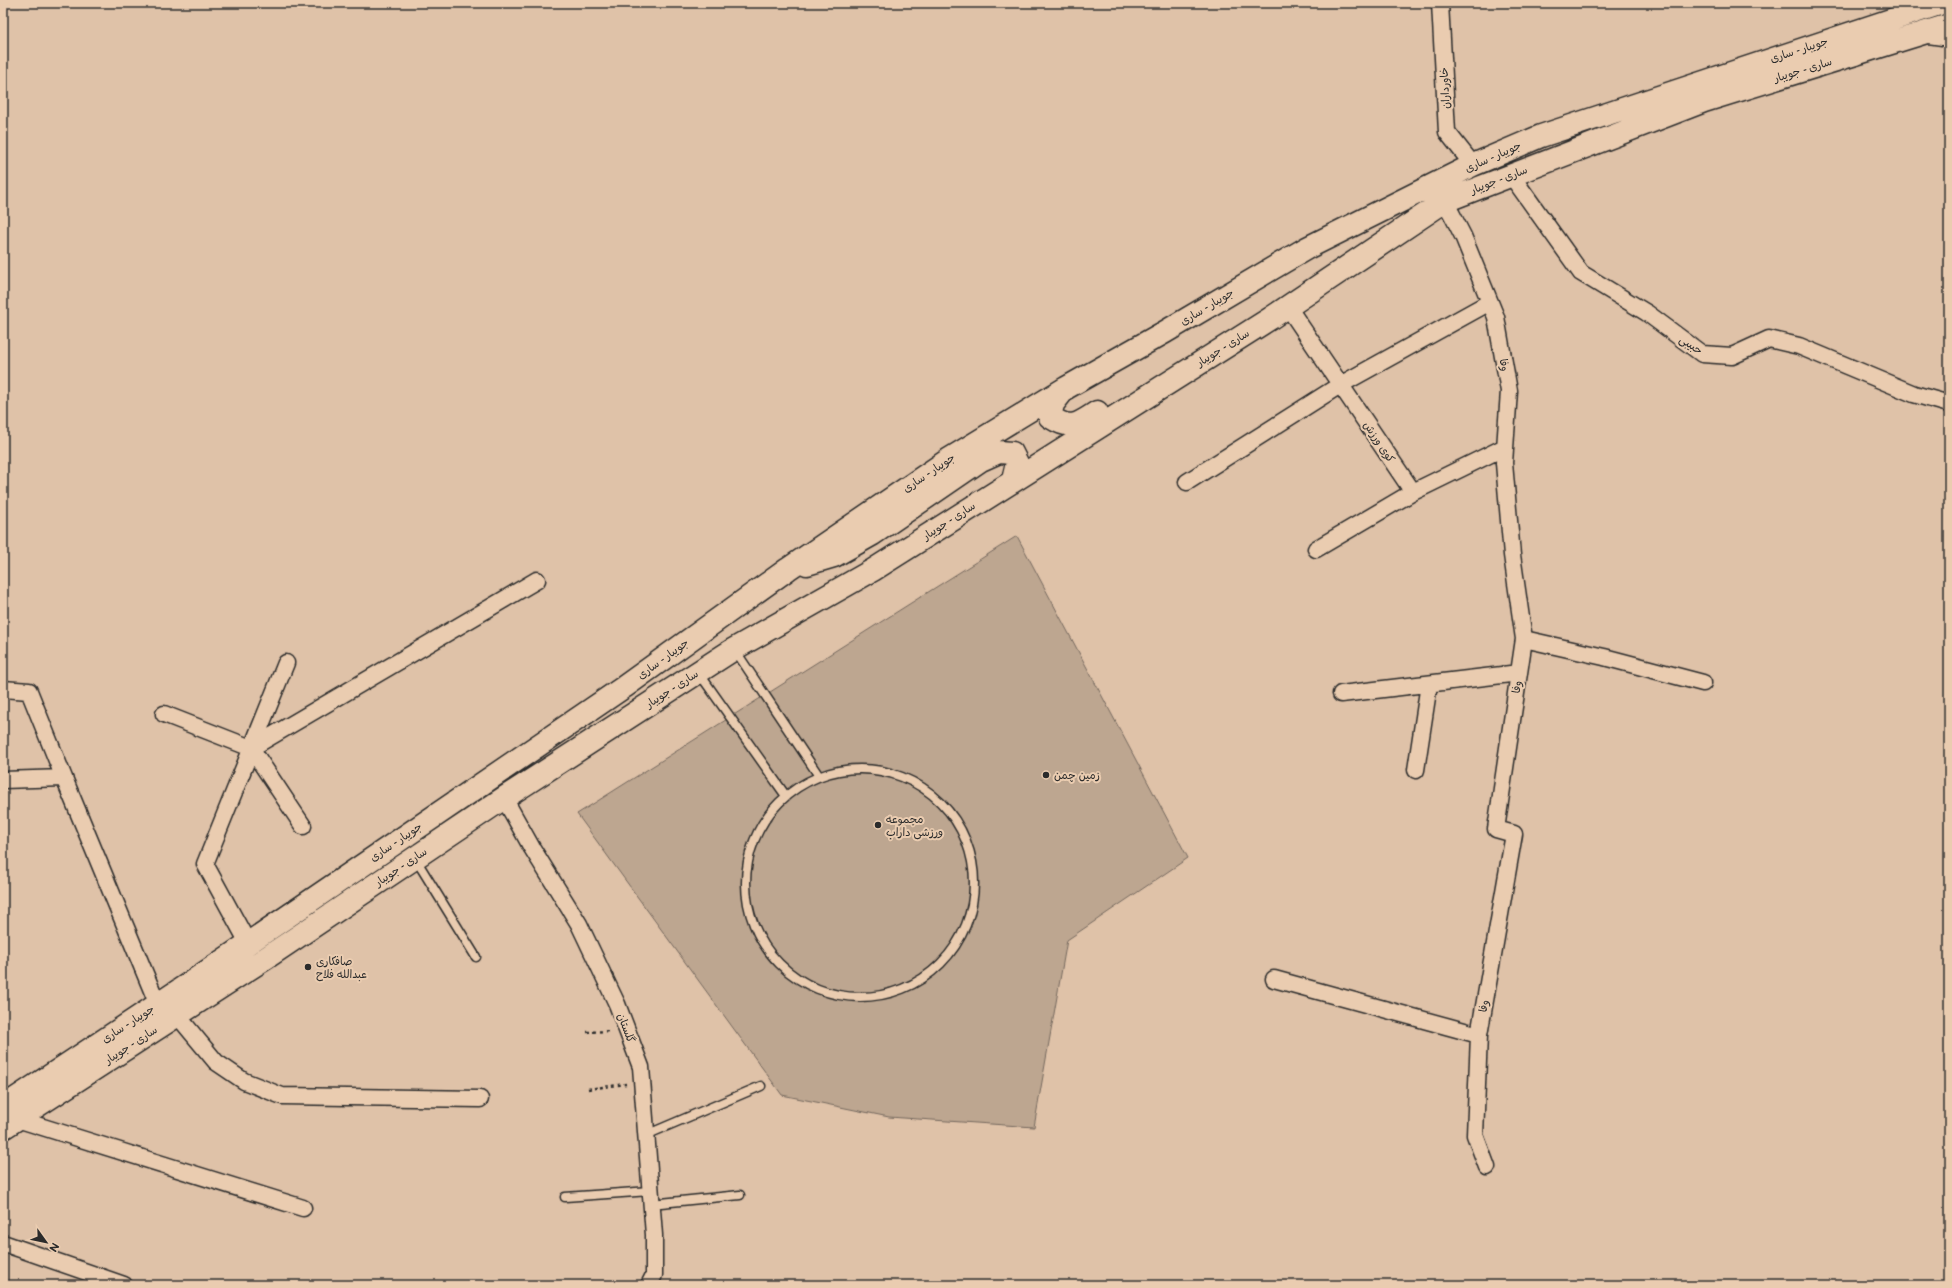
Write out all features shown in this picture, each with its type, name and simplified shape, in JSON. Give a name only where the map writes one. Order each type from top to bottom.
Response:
[{"type":"highway","name":"جویبار - ساری","points":[[8,1118],[158,1005],[624,687],[788,569],[964,449],[1028,413],[1066,388],[1158,336],[1307,248],[1473,165],[1542,136],[1933,4]]},
{"type":"highway","name":"ساری - جویبار","points":[[8,1118],[177,1016],[504,798],[734,649],[873,570],[1288,307],[1445,201],[1704,101],[1949,25]]},
{"type":"highway","points":[[1066,388],[1053,404],[1050,417],[1063,425],[1077,425],[1140,383],[1173,369],[1196,365]]},
{"type":"highway","points":[[788,569],[834,556],[874,534],[981,460],[999,452],[1012,453],[1017,463],[1013,480]]},
{"type":"street","name":"خاورداران","points":[[1440,3],[1447,132],[1473,165]]},
{"type":"street","name":"حبیبی","points":[[1512,175],[1581,273],[1647,313],[1702,354],[1732,356],[1769,339],[1799,346],[1914,394],[1949,404]]},
{"type":"street","name":"وفا","points":[[1445,201],[1463,236],[1496,317],[1509,391],[1504,463],[1512,555],[1524,638],[1496,829],[1514,834],[1479,1035],[1475,1135],[1487,1167]]},
{"type":"street","points":[[1187,482],[1340,385],[1490,302]]},
{"type":"street","name":"کوی ورزش","points":[[1288,307],[1413,492]]},
{"type":"street","points":[[1316,549],[1413,492],[1505,447]]},
{"type":"street","points":[[251,748],[537,580]]},
{"type":"street","points":[[1524,638],[1703,683]]},
{"type":"street","points":[[248,943],[204,864],[286,663]]},
{"type":"street","points":[[1341,694],[1519,673]]},
{"type":"street","points":[[1416,770],[1429,684]]},
{"type":"street","points":[[3,689],[29,691],[158,1005]]},
{"type":"street","points":[[164,714],[251,748],[303,826]]},
{"type":"street","points":[[3,780],[64,778]]},
{"type":"street","name":"گلستان","points":[[504,798],[532,848],[579,924],[617,1004],[641,1067],[651,1198],[654,1275],[649,1285]]},
{"type":"street","points":[[1274,979],[1479,1035]]},
{"type":"street","points":[[177,1016],[216,1062],[244,1081],[282,1096],[480,1099]]},
{"type":"street","points":[[8,1118],[303,1208]]},
{"type":"street","points":[[3,1243],[124,1285]]},
{"type":"lane","points":[[1912,36],[1949,42]]},
{"type":"lane","points":[[734,649],[819,776]]},
{"type":"lane","points":[[699,672],[786,796]]},
{"type":"lane","points":[[857,768],[895,773],[929,791],[955,817],[970,850],[975,886],[968,922],[950,954],[923,978],[889,993],[853,997],[816,988],[783,968],[759,937],[747,900],[748,862],[761,826],[786,796],[819,776],[857,768]]},
{"type":"lane","points":[[415,858],[476,957]]},
{"type":"lane","points":[[646,1135],[761,1086]]},
{"type":"lane","points":[[565,1197],[651,1198],[740,1195]]},
{"type":"path","points":[[587,1032],[627,1030]]},
{"type":"path","points":[[588,1089],[642,1082]]},
{"type":"shaded area","name":"مجموعه ورزشی داراب","points":[[1017,536],[1188,858],[1067,940],[1034,1127],[889,1117],[782,1095],[577,814]]},
{"type":"place","name":"زمین چمن","points":[[1046,775]]},
{"type":"place","name":"مجموعه ورزشی داراب","points":[[878,825]]},
{"type":"place","name":"صافکاری عبدالله فلاح","points":[[308,967]]}]
